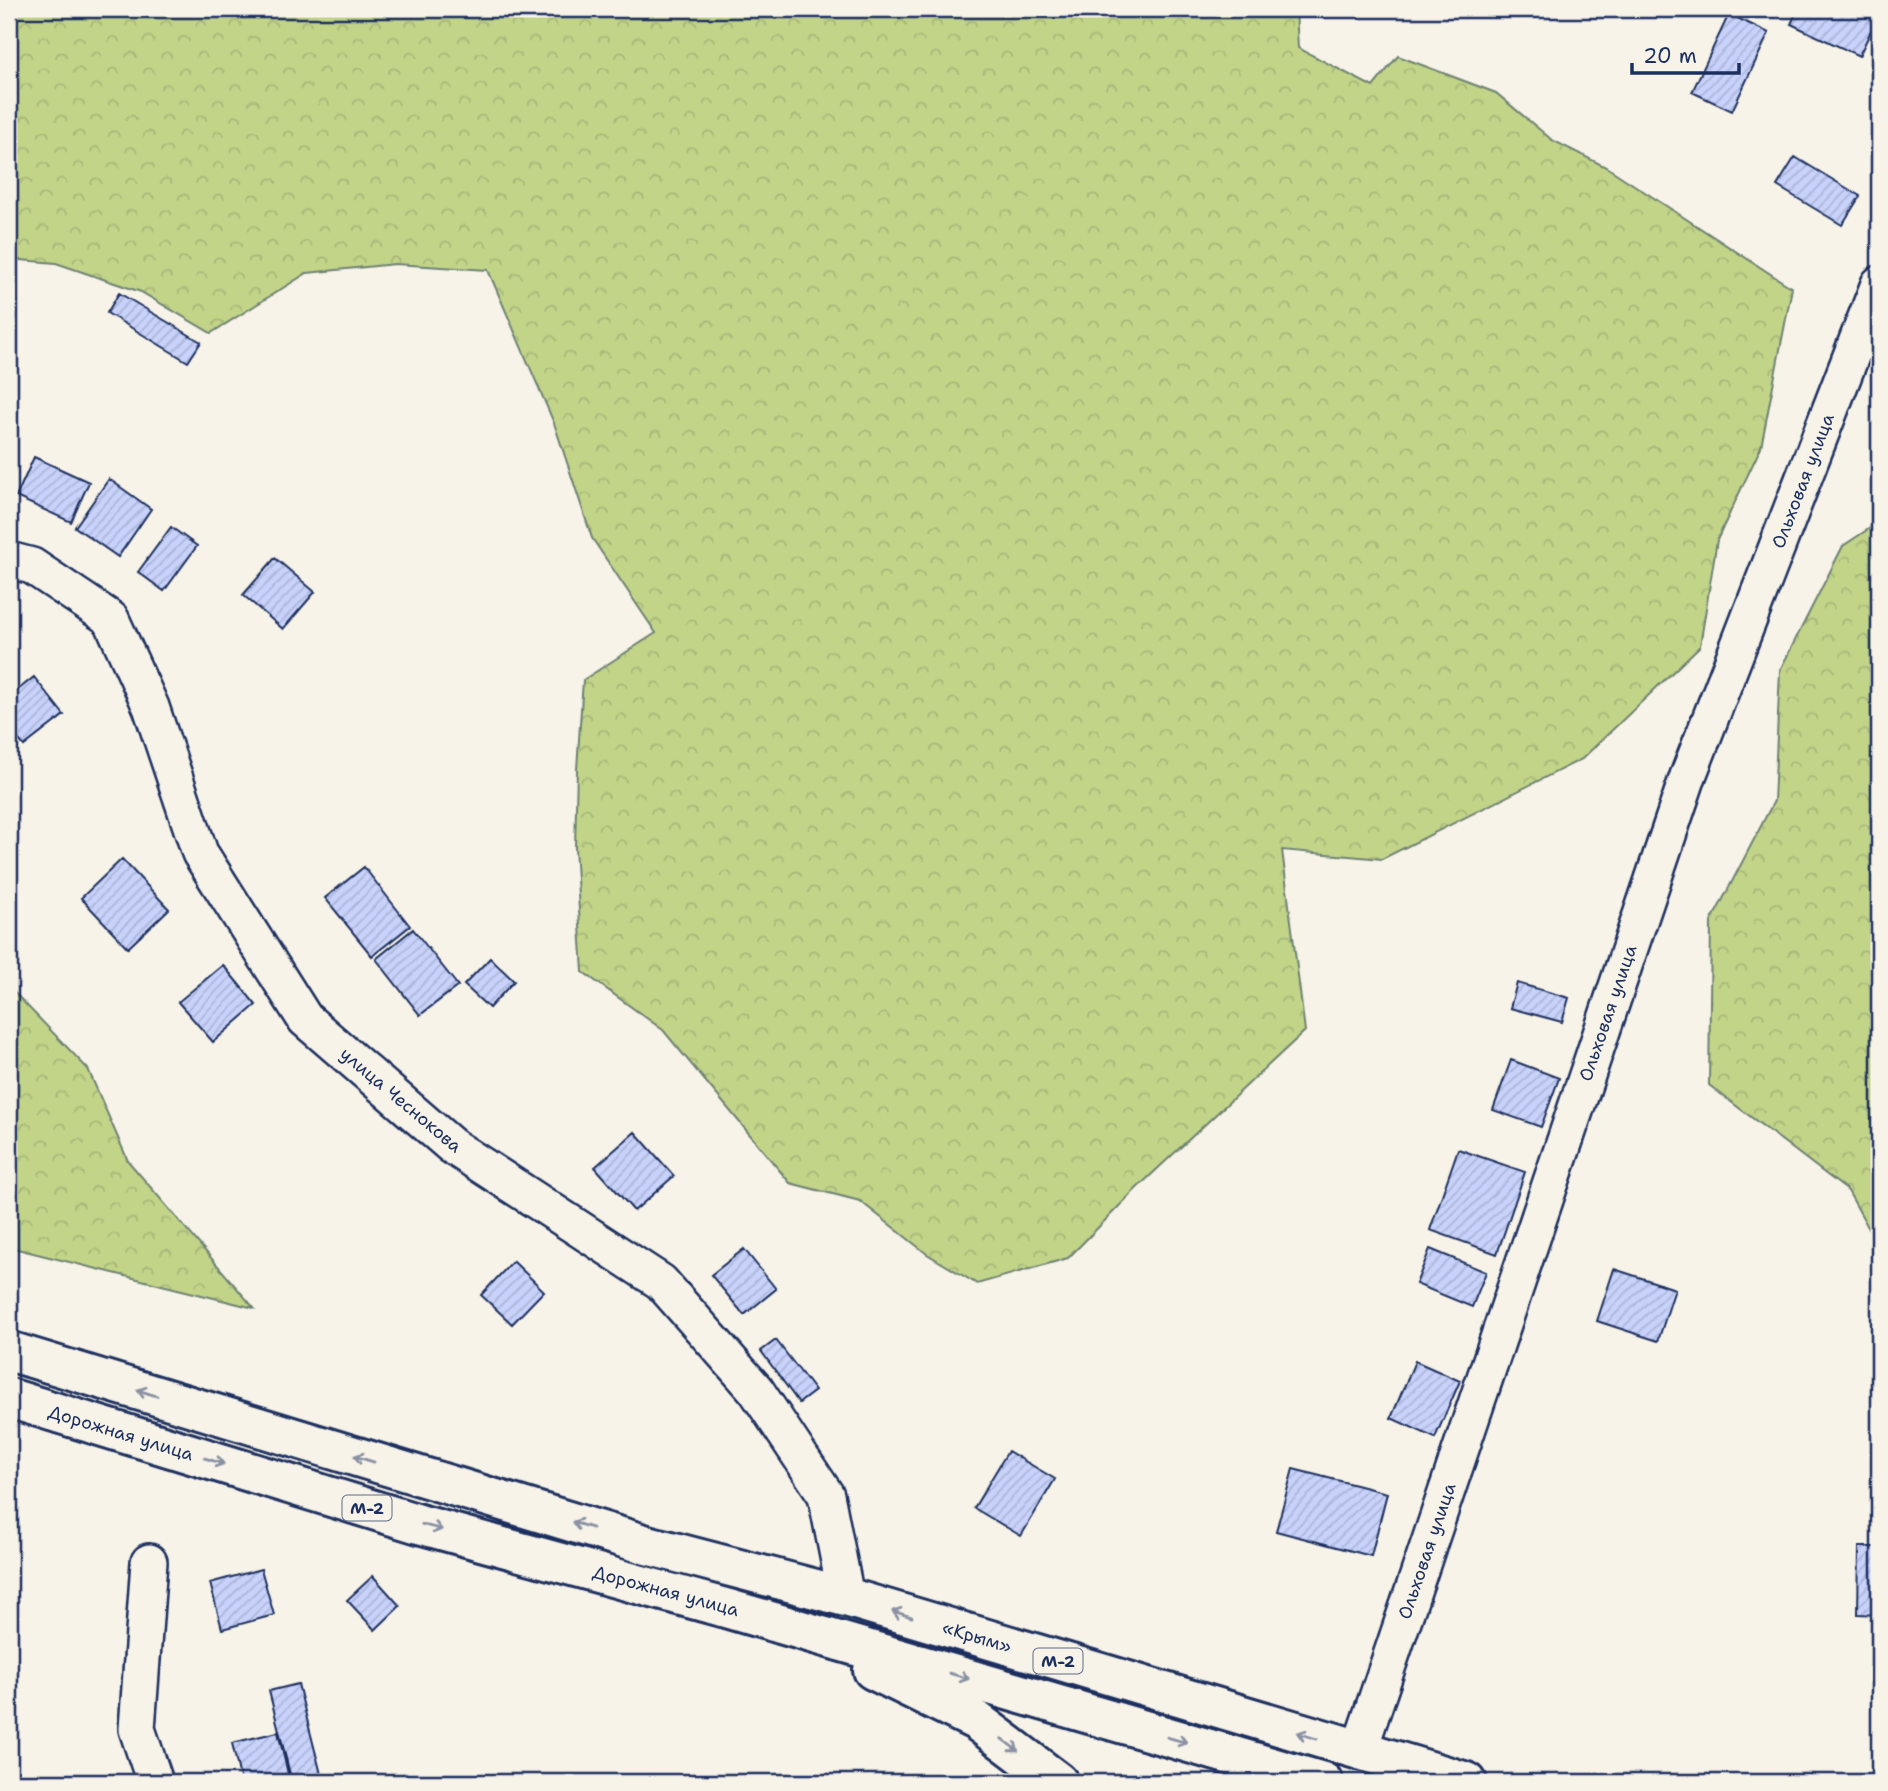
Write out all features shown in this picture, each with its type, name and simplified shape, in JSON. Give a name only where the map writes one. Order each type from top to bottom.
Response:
[{"type":"main road","name":"«Крым»","points":[[9,1351],[648,1545],[846,1597],[1467,1782]]},
{"type":"main road","name":"Дорожная улица","points":[[9,1398],[419,1524],[729,1609],[1323,1782]]},
{"type":"main road","points":[[729,1609],[864,1665],[977,1721],[1058,1782]]},
{"type":"street","name":"Ольховая улица","points":[[1359,1751],[1688,776],[1879,284]]},
{"type":"street","name":"улица Чеснокова","points":[[9,560],[32,566],[111,619],[151,706],[200,853],[305,1018],[452,1146],[661,1282],[756,1391],[826,1495],[846,1597]]},
{"type":"street","points":[[149,1562],[137,1729],[155,1782]]},
{"type":"green space","points":[[9,9],[1296,9],[1298,48],[1373,87],[1398,56],[1496,93],[1552,140],[1608,168],[1792,288],[1761,447],[1717,540],[1700,646],[1582,759],[1382,859],[1282,850],[1305,1031],[1137,1188],[1068,1258],[977,1284],[927,1254],[860,1201],[790,1183],[663,1030],[583,972],[575,848],[583,680],[656,633],[592,538],[554,423],[488,270],[395,264],[307,273],[211,333],[141,292],[56,263],[9,259]]},
{"type":"green space","points":[[1879,522],[1879,1247],[1848,1191],[1709,1085],[1711,922],[1774,801],[1780,670],[1843,546]]},
{"type":"green space","points":[[9,987],[88,1069],[128,1161],[254,1308],[9,1247]]},
{"type":"building","points":[[1798,9],[1879,9],[1879,14],[1859,56],[1791,24]]},
{"type":"building","points":[[1729,14],[1769,33],[1732,111],[1692,92]]},
{"type":"building","points":[[1795,157],[1860,196],[1842,225],[1777,186]]},
{"type":"building","points":[[119,293],[201,342],[188,362],[107,313]]},
{"type":"building","points":[[34,457],[89,482],[71,522],[16,497]]},
{"type":"building","points":[[109,479],[151,509],[118,557],[75,527]]},
{"type":"building","points":[[171,527],[197,546],[164,591],[138,572]]},
{"type":"building","points":[[275,558],[315,592],[283,629],[243,595]]},
{"type":"building","points":[[34,677],[64,715],[24,746],[9,728],[9,697]]},
{"type":"building","points":[[122,859],[169,909],[128,948],[81,898]]},
{"type":"building","points":[[364,867],[410,926],[372,956],[325,898]]},
{"type":"building","points":[[413,929],[458,986],[420,1015],[376,959]]},
{"type":"building","points":[[490,958],[514,981],[489,1008],[464,985]]},
{"type":"building","points":[[223,965],[256,1005],[213,1042],[178,1002]]},
{"type":"building","points":[[1517,983],[1569,998],[1562,1022],[1510,1008]]},
{"type":"building","points":[[1511,1060],[1559,1078],[1541,1127],[1493,1110]]},
{"type":"building","points":[[635,1132],[674,1176],[634,1211],[595,1167]]},
{"type":"building","points":[[1458,1149],[1525,1172],[1497,1254],[1430,1230]]},
{"type":"building","points":[[744,1249],[776,1289],[744,1315],[711,1275]]},
{"type":"building","points":[[1430,1249],[1486,1272],[1472,1307],[1416,1284]]},
{"type":"building","points":[[513,1261],[544,1291],[512,1324],[481,1295]]},
{"type":"building","points":[[1614,1269],[1675,1289],[1658,1341],[1597,1321]]},
{"type":"building","points":[[776,1340],[815,1391],[799,1403],[761,1351]]},
{"type":"building","points":[[1415,1361],[1460,1381],[1435,1438],[1391,1418]]},
{"type":"building","points":[[1008,1451],[1055,1479],[1021,1536],[974,1508]]},
{"type":"building","points":[[1293,1469],[1387,1493],[1371,1556],[1276,1531]]},
{"type":"building","points":[[1859,1547],[1879,1547],[1879,1615],[1858,1614]]},
{"type":"building","points":[[261,1569],[274,1615],[222,1629],[210,1583]]},
{"type":"building","points":[[373,1576],[400,1606],[375,1630],[347,1600]]},
{"type":"building","points":[[298,1684],[323,1782],[292,1782],[269,1691]]},
{"type":"building","points":[[278,1732],[289,1778],[271,1782],[241,1782],[232,1743]]}]
